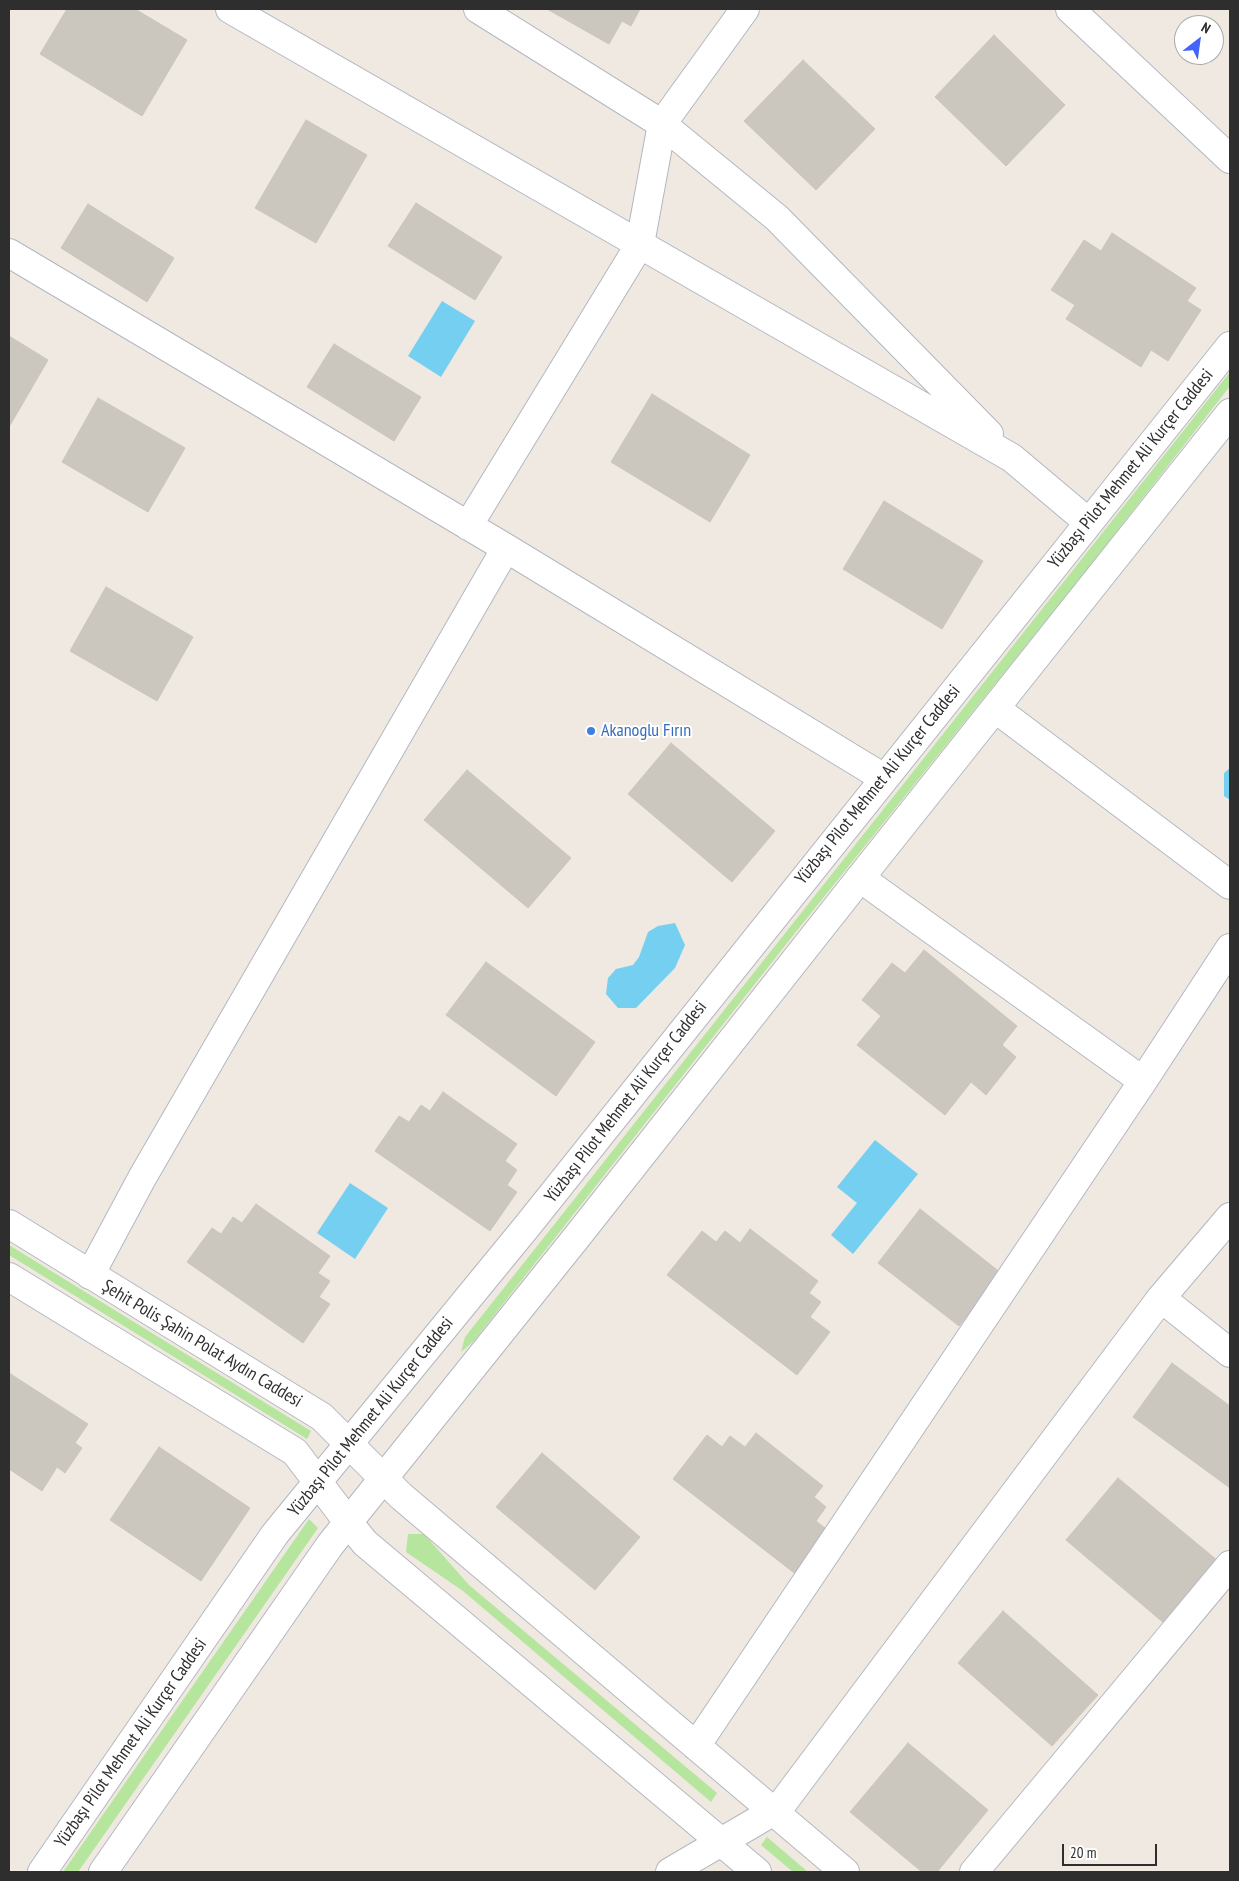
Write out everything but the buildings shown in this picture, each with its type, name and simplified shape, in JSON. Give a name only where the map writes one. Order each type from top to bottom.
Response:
[{"type":"street","points":[[230,9],[1012,458]]},
{"type":"street","points":[[478,9],[662,124],[777,218],[1012,458],[1088,522]]},
{"type":"street","points":[[468,526],[640,244],[662,124],[746,9]]},
{"type":"street","points":[[1070,9],[1230,159]]},
{"type":"street","points":[[9,253],[506,548],[884,778]]},
{"type":"street","name":"Yüzbaşı Pilot Mehmet Ali Kurçer Caddesi","points":[[42,1872],[276,1534],[528,1225],[1230,346]]},
{"type":"street","points":[[103,1872],[325,1552],[348,1522],[600,1208],[1230,413]]},
{"type":"street","points":[[90,1275],[147,1170],[506,548]]},
{"type":"street","points":[[996,709],[1230,885]]},
{"type":"street","points":[[860,878],[1144,1081]]},
{"type":"street","points":[[696,1746],[1144,1081],[1230,948]]},
{"type":"street","points":[[670,1872],[779,1808],[1161,1298],[1230,1217]]},
{"type":"street","name":"Şehit Polis Şahin Polat Aydın Caddesi","points":[[9,1224],[322,1417],[400,1496],[845,1872]]},
{"type":"street","points":[[9,1277],[295,1452],[365,1544],[757,1872]]},
{"type":"street","points":[[1161,1298],[1230,1353]]},
{"type":"street","points":[[974,1872],[1230,1565]]},
{"type":"green space","points":[[1230,372],[1230,386],[1093,562],[795,933],[473,1342],[461,1352],[465,1337]]},
{"type":"green space","points":[[9,1245],[311,1431],[307,1439],[9,1255]]},
{"type":"green space","points":[[309,1519],[318,1528],[78,1872],[63,1872]]},
{"type":"green space","points":[[408,1534],[424,1534],[469,1585],[717,1793],[711,1802],[463,1591],[406,1552]]},
{"type":"green space","points":[[767,1837],[808,1872],[793,1872],[761,1845]]},
{"type":"water","points":[[442,301],[475,321],[441,377],[408,356]]},
{"type":"water","points":[[1230,768],[1230,800],[1224,796],[1224,773]]},
{"type":"water","points":[[675,923],[685,945],[675,968],[636,1008],[618,1008],[606,994],[608,978],[616,969],[633,965],[639,957],[648,932],[658,926]]},
{"type":"water","points":[[875,1140],[918,1174],[853,1254],[831,1235],[857,1203],[837,1187]]},
{"type":"water","points":[[350,1183],[388,1208],[355,1259],[317,1233]]},
{"type":"place","name":"Akanoglu Fırın","points":[[591,731]]}]
